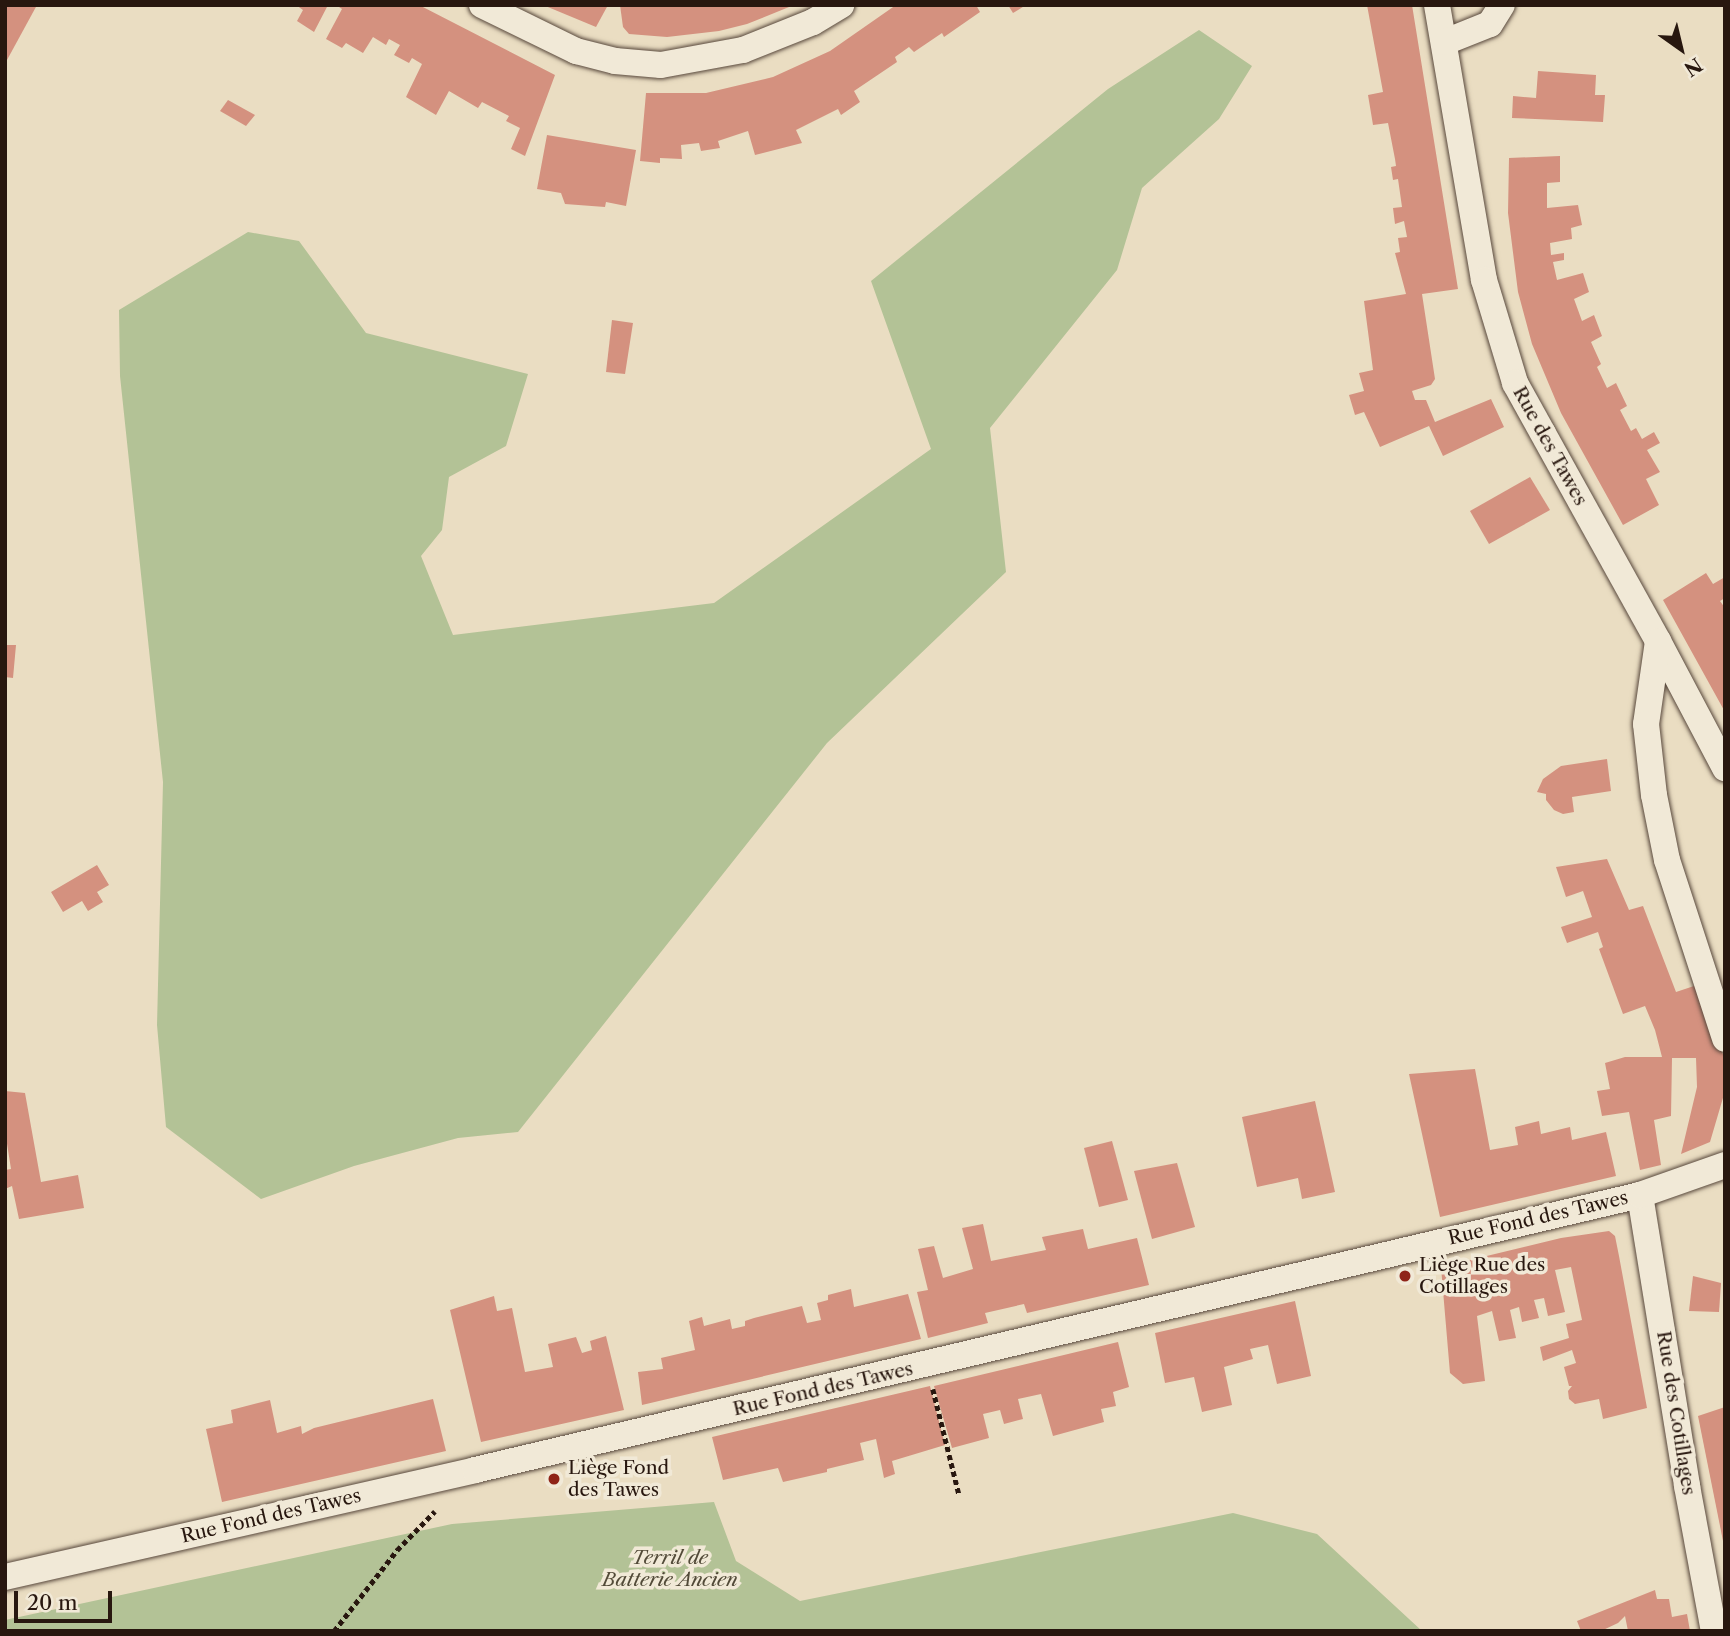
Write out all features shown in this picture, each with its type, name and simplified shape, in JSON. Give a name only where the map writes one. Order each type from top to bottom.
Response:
[{"type":"street","points":[[482,5],[576,51],[615,61],[661,65],[743,51],[813,22],[841,5]]},
{"type":"street","name":"Rue des Tawes","points":[[1437,5],[1484,280],[1515,383],[1725,768]]},
{"type":"street","points":[[1445,42],[1490,24],[1502,5]]},
{"type":"street","points":[[1658,641],[1646,724],[1654,795],[1667,860],[1725,1039]]},
{"type":"street","points":[[1640,1195],[1725,1166]]},
{"type":"street","name":"Rue Fond des Tawes","points":[[5,1577],[927,1364],[1640,1195]]},
{"type":"street","name":"Rue des Cotillages","points":[[1640,1195],[1687,1486],[1714,1631]]},
{"type":"path","points":[[927,1364],[959,1494]]},
{"type":"path","points":[[334,1631],[397,1550],[436,1510]]},
{"type":"green space","points":[[1199,30],[1252,66],[1219,119],[1142,188],[1117,270],[990,428],[1006,572],[827,743],[518,1132],[458,1138],[354,1166],[261,1199],[166,1127],[157,1025],[163,782],[120,376],[119,310],[248,232],[299,241],[366,333],[528,374],[506,446],[449,477],[442,530],[421,556],[453,635],[714,603],[931,449],[871,281],[1108,89]]},
{"type":"green space","name":"Terril de Batterie Ancien","points":[[714,1502],[736,1561],[800,1601],[1233,1513],[1317,1534],[1422,1631],[5,1631],[5,1620],[452,1524]]},
{"type":"building","points":[[5,5],[37,5],[7,60],[5,56]]},
{"type":"building","points":[[296,5],[328,5],[314,32],[297,21],[303,10]]},
{"type":"building","points":[[336,5],[419,5],[555,75],[525,156],[511,149],[520,128],[506,121],[509,116],[482,102],[478,108],[449,91],[436,115],[406,97],[422,64],[412,58],[409,63],[394,55],[400,45],[389,39],[386,45],[373,37],[363,53],[346,43],[342,48],[326,39],[342,9]]},
{"type":"building","points":[[543,5],[608,5],[596,27]]},
{"type":"building","points":[[620,5],[794,5],[747,24],[719,31],[667,37],[629,34],[623,27]]},
{"type":"building","points":[[896,5],[976,5],[980,12],[944,37],[942,33],[914,52],[909,47],[895,57],[897,62],[854,91],[860,102],[841,115],[838,109],[796,130],[802,143],[755,155],[748,131],[718,141],[720,148],[701,151],[699,143],[681,145],[682,159],[660,158],[660,163],[640,161],[646,93],[706,93],[773,77],[830,51]]},
{"type":"building","points":[[1008,5],[1026,5],[1013,13]]},
{"type":"building","points":[[1367,5],[1412,5],[1458,289],[1422,294],[1435,379],[1431,385],[1412,391],[1415,400],[1426,400],[1435,422],[1491,399],[1504,427],[1443,456],[1429,426],[1380,447],[1364,412],[1355,415],[1349,395],[1364,391],[1359,373],[1373,370],[1364,301],[1406,294],[1395,253],[1400,252],[1398,238],[1407,237],[1404,221],[1395,224],[1393,208],[1402,207],[1398,179],[1393,180],[1391,167],[1396,166],[1395,159],[1388,123],[1373,125],[1368,95],[1383,92]]},
{"type":"building","points":[[1538,71],[1596,75],[1595,95],[1605,95],[1603,122],[1512,118],[1513,96],[1536,98]]},
{"type":"building","points":[[228,100],[255,115],[246,126],[220,111]]},
{"type":"building","points":[[547,135],[636,150],[626,206],[606,202],[605,207],[565,204],[561,193],[537,189]]},
{"type":"building","points":[[1560,156],[1560,182],[1547,183],[1547,208],[1578,205],[1582,225],[1571,228],[1572,239],[1550,243],[1551,255],[1564,253],[1564,260],[1553,262],[1557,280],[1583,273],[1589,292],[1574,299],[1582,321],[1594,315],[1602,336],[1591,342],[1601,364],[1597,367],[1607,388],[1616,383],[1627,406],[1620,410],[1631,431],[1636,428],[1642,439],[1654,432],[1660,443],[1647,450],[1660,472],[1646,479],[1659,505],[1623,525],[1561,413],[1532,344],[1518,292],[1508,213],[1509,158]]},
{"type":"building","points":[[612,320],[633,323],[625,374],[606,372]]},
{"type":"building","points":[[1530,477],[1550,510],[1489,544],[1470,511]]},
{"type":"building","points":[[1706,573],[1713,584],[1725,577],[1725,598],[1720,601],[1725,608],[1725,712],[1663,600]]},
{"type":"building","points":[[5,645],[16,645],[13,678],[5,677]]},
{"type":"building","points":[[1607,759],[1611,791],[1572,797],[1574,812],[1563,814],[1554,810],[1546,800],[1546,794],[1537,792],[1543,779],[1561,766]]},
{"type":"building","points":[[1607,859],[1629,910],[1643,906],[1676,992],[1697,985],[1725,1060],[1725,1091],[1710,1142],[1681,1154],[1697,1087],[1696,1058],[1672,1058],[1671,1116],[1654,1120],[1661,1165],[1640,1170],[1629,1112],[1602,1116],[1597,1091],[1610,1089],[1605,1063],[1625,1057],[1662,1057],[1655,1030],[1645,1006],[1623,1014],[1599,949],[1603,947],[1598,932],[1567,943],[1561,927],[1592,917],[1583,891],[1566,897],[1556,867]]},
{"type":"building","points":[[97,865],[109,885],[97,892],[103,902],[88,911],[82,901],[63,912],[51,892]]},
{"type":"building","points":[[1475,1069],[1490,1150],[1518,1145],[1515,1127],[1539,1121],[1541,1134],[1570,1127],[1572,1140],[1606,1132],[1616,1176],[1440,1217],[1409,1074]]},
{"type":"building","points":[[5,1091],[25,1093],[41,1182],[78,1175],[84,1208],[19,1219],[12,1186],[5,1189],[5,1170],[11,1169],[5,1131]]},
{"type":"building","points":[[1315,1101],[1335,1192],[1302,1199],[1298,1178],[1257,1187],[1242,1117]]},
{"type":"building","points":[[1112,1141],[1128,1200],[1099,1207],[1084,1148]]},
{"type":"building","points":[[1177,1163],[1195,1227],[1152,1239],[1134,1171]]},
{"type":"building","points":[[983,1224],[991,1261],[1046,1250],[1042,1237],[1083,1229],[1088,1249],[1137,1238],[1149,1285],[1027,1313],[1024,1304],[985,1313],[988,1323],[928,1338],[917,1292],[928,1290],[918,1249],[934,1246],[943,1278],[973,1269],[962,1228]]},
{"type":"building","points":[[1609,1231],[1615,1236],[1647,1408],[1603,1419],[1599,1399],[1575,1404],[1569,1399],[1568,1391],[1572,1386],[1569,1386],[1564,1367],[1576,1363],[1572,1350],[1543,1361],[1540,1347],[1569,1338],[1566,1324],[1582,1320],[1571,1267],[1555,1270],[1565,1312],[1548,1316],[1544,1298],[1534,1300],[1539,1318],[1522,1322],[1519,1307],[1510,1310],[1516,1338],[1499,1341],[1492,1311],[1477,1316],[1485,1381],[1463,1384],[1450,1373],[1441,1267],[1561,1238]]},
{"type":"building","points":[[1693,1276],[1721,1283],[1719,1312],[1689,1311]]},
{"type":"building","points":[[851,1289],[854,1307],[908,1294],[921,1339],[642,1405],[638,1372],[663,1369],[661,1358],[695,1350],[689,1321],[702,1317],[704,1326],[730,1319],[732,1329],[745,1326],[745,1321],[754,1318],[802,1306],[807,1323],[821,1320],[817,1303],[828,1300],[828,1295]]},
{"type":"building","points":[[494,1296],[497,1311],[512,1308],[525,1372],[553,1367],[548,1344],[576,1337],[582,1353],[592,1350],[590,1341],[606,1336],[624,1410],[481,1442],[450,1310]]},
{"type":"building","points":[[1295,1301],[1311,1376],[1277,1384],[1268,1345],[1250,1349],[1253,1359],[1224,1367],[1232,1405],[1202,1412],[1194,1377],[1165,1383],[1155,1333]]},
{"type":"building","points":[[1118,1342],[1129,1387],[1113,1392],[1116,1406],[1101,1409],[1104,1422],[1053,1436],[1041,1394],[1018,1399],[1023,1419],[1004,1424],[1000,1410],[983,1414],[989,1438],[952,1448],[934,1386]]},
{"type":"building","points":[[930,1386],[945,1445],[892,1461],[895,1474],[884,1478],[876,1439],[860,1443],[864,1460],[827,1469],[827,1472],[783,1482],[778,1468],[723,1480],[712,1437]]},
{"type":"building","points":[[433,1399],[446,1451],[222,1502],[206,1429],[233,1423],[231,1410],[270,1400],[277,1433],[301,1426],[302,1434],[314,1428]]},
{"type":"building","points":[[1725,1407],[1725,1546],[1724,1546],[1698,1416]]},
{"type":"building","points":[[1655,1590],[1657,1599],[1669,1599],[1672,1617],[1687,1614],[1690,1631],[1628,1631],[1625,1616],[1618,1623],[1601,1631],[1581,1631],[1577,1621]]},
{"type":"place","name":"Liège Rue des Cotillages","points":[[1405,1276]]},
{"type":"place","name":"Liège Fond des Tawes","points":[[554,1479]]}]
